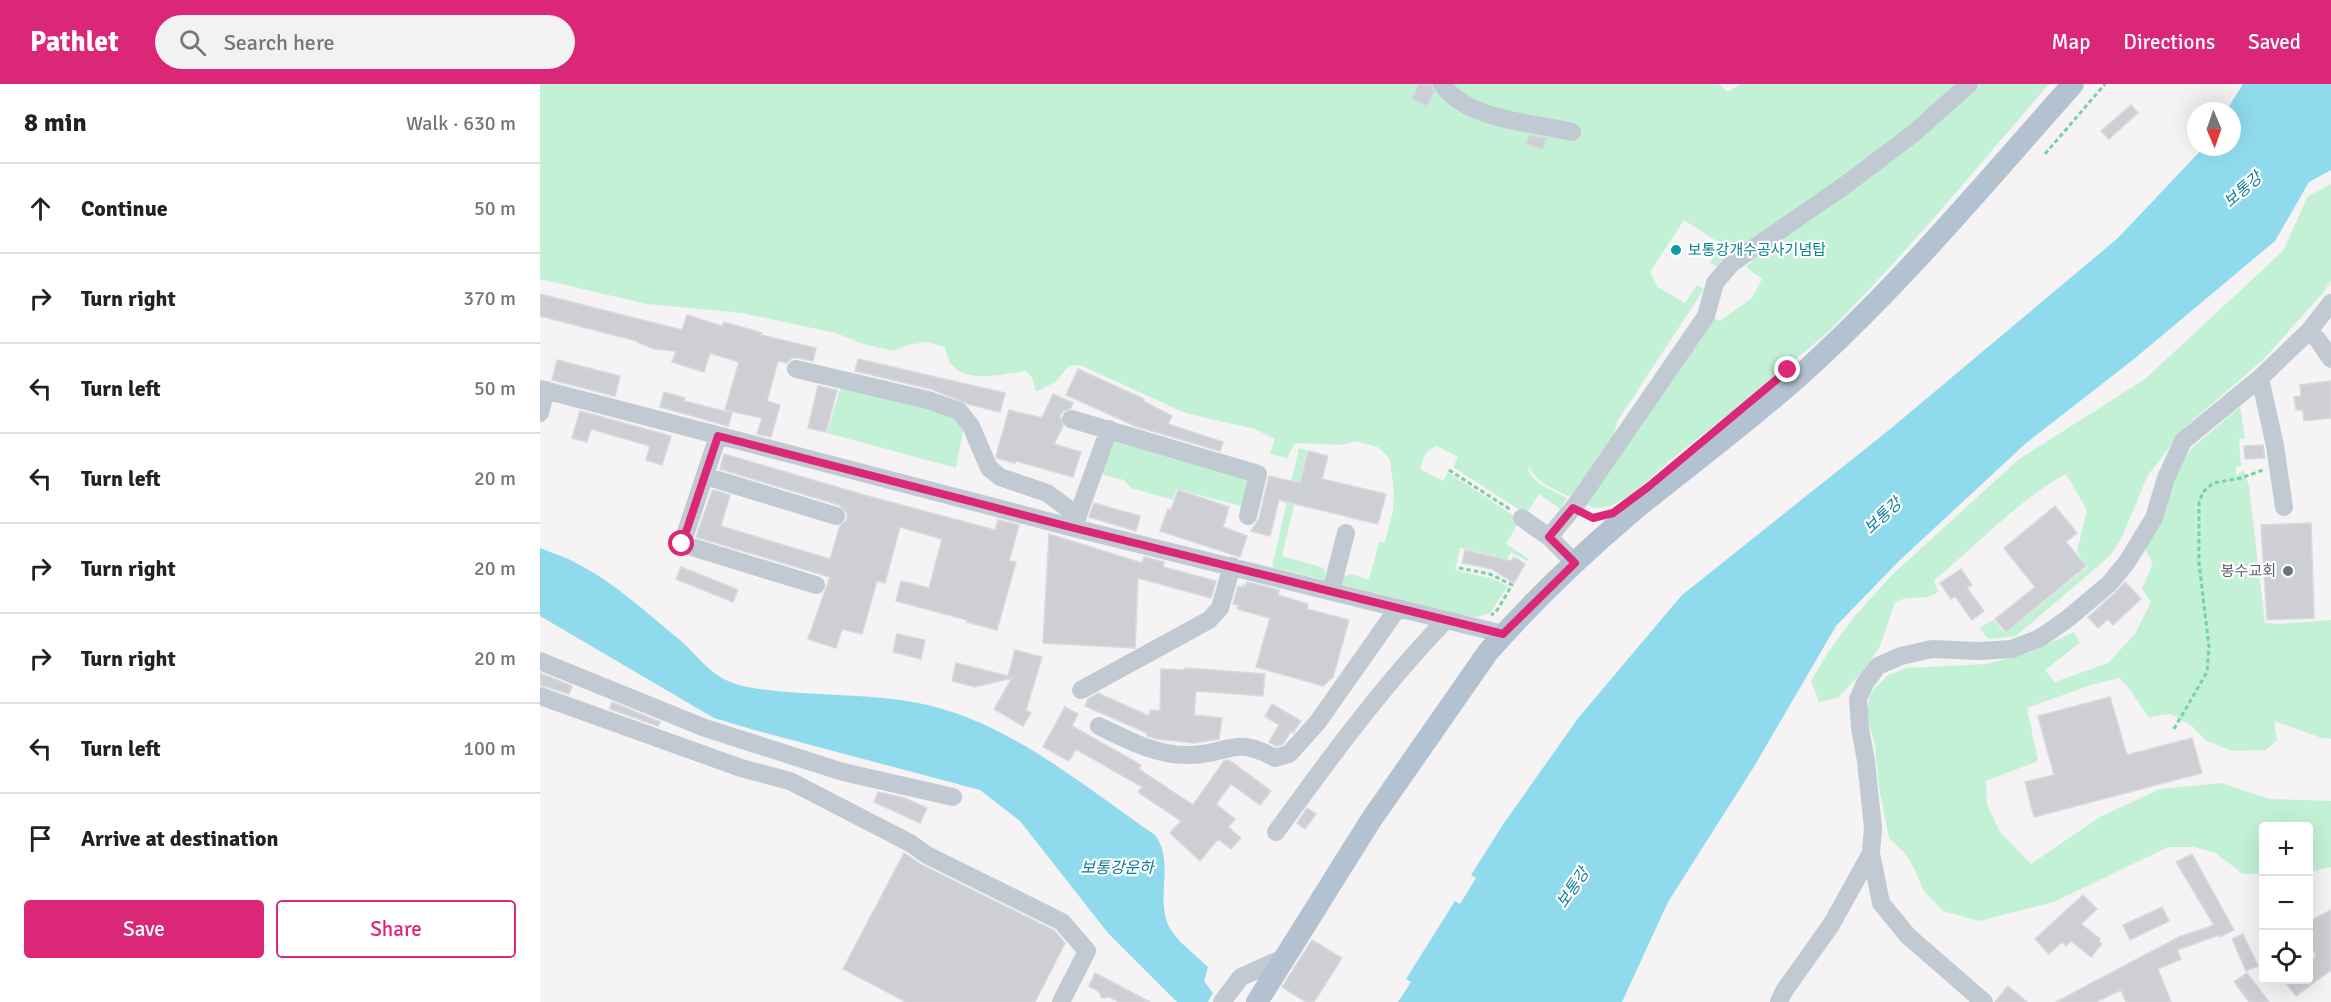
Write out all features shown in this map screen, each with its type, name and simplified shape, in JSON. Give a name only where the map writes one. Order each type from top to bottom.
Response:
[{"type":"main road","points":[[1257,1002],[1371,820],[1488,652],[1503,634],[1575,563],[1633,511],[1789,385],[1848,330],[1953,220],[2073,84]]},
{"type":"street","points":[[1442,84],[1446,90],[1471,107],[1497,118],[1572,132]]},
{"type":"street","points":[[1549,537],[1578,502],[1706,316],[1715,283],[1732,262],[1852,180],[1914,133],[1969,84]]},
{"type":"street","points":[[1984,1002],[1908,936],[1881,903],[1871,853],[1873,827],[1860,728],[1858,699],[1865,684],[1878,666],[1901,656],[1932,649],[1978,651],[2012,649],[2040,638],[2066,620],[2109,584],[2127,562],[2154,518],[2166,478],[2183,441],[2260,378],[2308,331],[2331,303]]},
{"type":"street","points":[[2308,331],[2318,340],[2331,359]]},
{"type":"street","points":[[796,369],[928,400],[959,411],[971,426],[989,468],[1000,477],[1047,493],[1076,522]]},
{"type":"street","points":[[2260,378],[2278,463],[2284,507]]},
{"type":"street","points":[[540,412],[543,389],[718,436],[1076,522],[1232,566],[1503,634]]},
{"type":"street","points":[[1071,419],[1258,474],[1248,516]]},
{"type":"street","points":[[1076,522],[1109,429]]},
{"type":"street","points":[[718,436],[682,544],[816,585]]},
{"type":"street","points":[[705,476],[836,516]]},
{"type":"street","points":[[1522,518],[1549,537],[1575,563]]},
{"type":"street","points":[[1331,591],[1346,533]]},
{"type":"street","points":[[1081,690],[1209,620],[1220,608],[1232,566]]},
{"type":"street","points":[[1099,726],[1147,749],[1190,755],[1237,745],[1256,747],[1275,758],[1289,754],[1317,723],[1398,608]]},
{"type":"street","points":[[1276,832],[1327,762],[1407,662],[1446,620]]},
{"type":"street","points":[[540,661],[705,728],[843,772],[953,797]]},
{"type":"street","points":[[540,696],[741,768],[790,781],[910,843],[927,855],[1062,922],[1087,951],[1061,1002]]},
{"type":"street","points":[[1779,1002],[1784,991],[1831,925],[1871,853]]},
{"type":"street","points":[[1222,1002],[1241,977],[1286,957]]},
{"type":"path","points":[[2045,154],[2105,84]]},
{"type":"path","points":[[2174,729],[2207,672],[2209,647],[2199,563],[2199,503],[2203,492],[2213,483],[2250,476],[2278,463]]},
{"type":"path","points":[[1449,470],[1522,518]]},
{"type":"green space","points":[[540,84],[1719,84],[1728,92],[1740,84],[1963,84],[1954,94],[1734,259],[1726,254],[1718,267],[1710,263],[1721,244],[1684,220],[1650,272],[1658,287],[1685,303],[1697,285],[1704,289],[1617,422],[1612,443],[1574,499],[1543,483],[1530,468],[1528,469],[1539,483],[1567,498],[1560,509],[1539,494],[1526,514],[1453,467],[1458,457],[1437,446],[1427,452],[1423,458],[1421,470],[1443,481],[1448,472],[1520,520],[1506,544],[1529,559],[1527,561],[1511,552],[1498,574],[1493,570],[1496,556],[1460,548],[1455,570],[1493,579],[1508,586],[1490,613],[1476,617],[1340,584],[1343,576],[1352,574],[1369,580],[1379,542],[1385,542],[1393,511],[1394,493],[1390,459],[1378,447],[1355,441],[1343,445],[1295,443],[1287,458],[1270,454],[1275,439],[1255,429],[1185,413],[1080,365],[1069,366],[1055,382],[1036,392],[1032,377],[1025,371],[974,376],[964,373],[949,361],[945,347],[927,342],[907,345],[894,351],[863,344],[836,333],[742,313],[647,304],[540,279]]},
{"type":"green space","points":[[1980,84],[2049,84],[1917,237],[1826,334],[1633,493],[1609,506],[1598,508],[1587,505],[1710,317],[1720,321],[1752,298],[1762,279],[1746,267],[1943,119]]},
{"type":"green space","points":[[2331,184],[2331,281],[2264,359],[2186,426],[2148,475],[2121,539],[2110,556],[2016,636],[1989,639],[1979,628],[1994,620],[2005,634],[2087,567],[2077,551],[2087,510],[2066,474],[2030,497],[1934,580],[1938,592],[1928,597],[1907,598],[1895,602],[1880,646],[1863,671],[1838,698],[1819,702],[1811,681],[1853,618],[1892,575],[2018,460],[2145,379],[2283,251],[2308,196]]},
{"type":"green space","points":[[842,383],[948,413],[962,426],[963,431],[956,468],[827,433]]},
{"type":"green space","points":[[2240,407],[2245,438],[2239,439],[2241,466],[2236,467],[2236,476],[2244,470],[2249,487],[2265,623],[2331,620],[2331,739],[2274,721],[2277,740],[2266,750],[2232,751],[2205,740],[2192,726],[2170,714],[2149,717],[2119,678],[2091,685],[2027,708],[2038,761],[1986,781],[1987,805],[2000,832],[2031,864],[2100,817],[2160,789],[2221,783],[2269,799],[2331,801],[2331,867],[2313,871],[2313,822],[2259,822],[2259,874],[2243,874],[2214,852],[2193,847],[2168,847],[2054,902],[1979,921],[1943,911],[1924,891],[1905,853],[1889,838],[1879,787],[1875,746],[1866,713],[1871,692],[1888,675],[1907,668],[1987,664],[2028,653],[2074,632],[2080,643],[2045,670],[2055,682],[2108,663],[2135,634],[2151,602],[2142,589],[2153,563],[2144,548],[2175,470],[2192,448]]},
{"type":"green space","points":[[1113,439],[1252,475],[1245,507],[1176,489],[1173,500],[1131,488],[1124,480],[1104,475],[1101,468]]},
{"type":"green space","points":[[1299,448],[1307,450],[1282,556],[1321,567],[1325,570],[1325,580],[1272,567]]},
{"type":"water","name":"보통강","points":[[2243,84],[2331,84],[2331,170],[2309,182],[2275,241],[2134,359],[2025,444],[1898,562],[1836,626],[1755,765],[1668,902],[1622,1002],[1398,1002],[1411,982],[1406,979],[1455,901],[1460,904],[1476,878],[1471,875],[1504,823],[1579,717],[1682,595],[1889,430],[2118,238],[2195,156],[2241,156],[2241,102],[2232,102]]},
{"type":"water","name":"보통강운하","points":[[540,548],[573,562],[605,580],[680,640],[721,678],[746,687],[901,700],[951,712],[1013,739],[1071,776],[1155,835],[1161,845],[1165,866],[1164,911],[1167,922],[1179,940],[1208,967],[1204,981],[1213,993],[1208,1002],[1177,1002],[1108,933],[1020,821],[980,790],[714,718],[540,616]]},
{"type":"building","points":[[1419,84],[1431,85],[1434,92],[1427,106],[1412,99]]},
{"type":"building","points":[[2131,105],[2138,113],[2109,139],[2101,131]]},
{"type":"building","points":[[1529,135],[1546,138],[1543,149],[1526,144]]},
{"type":"building","points":[[540,294],[682,330],[687,315],[722,326],[724,322],[762,333],[761,335],[816,348],[813,361],[792,358],[787,363],[778,361],[767,401],[780,405],[771,437],[757,434],[762,418],[725,410],[739,362],[710,353],[704,372],[672,362],[676,351],[654,349],[637,341],[540,316]]},
{"type":"building","points":[[858,359],[1005,393],[1000,412],[968,404],[931,389],[855,371]]},
{"type":"building","points":[[557,360],[620,376],[615,396],[552,380]]},
{"type":"building","points":[[1078,369],[1144,399],[1143,401],[1172,416],[1168,424],[1223,442],[1220,451],[1135,426],[1066,395]]},
{"type":"building","points":[[2331,381],[2331,418],[2304,421],[2303,410],[2296,410],[2294,397],[2301,396],[2300,385]]},
{"type":"building","points":[[818,386],[837,390],[826,432],[808,428]]},
{"type":"building","points":[[664,392],[685,398],[684,401],[732,413],[728,426],[660,407]]},
{"type":"building","points":[[1053,394],[1073,403],[1071,408],[1060,415],[1063,426],[1054,444],[1081,452],[1073,477],[996,456],[1009,410],[1042,418]]},
{"type":"building","points":[[580,411],[671,436],[662,465],[646,460],[650,446],[591,429],[587,442],[572,438]]},
{"type":"building","points":[[2263,445],[2265,458],[2245,459],[2244,446]]},
{"type":"building","points":[[1308,451],[1328,456],[1322,479],[1386,494],[1378,524],[1279,500],[1270,536],[1251,531],[1259,519],[1269,476],[1300,483]]},
{"type":"building","points":[[724,454],[995,530],[998,520],[1019,525],[1009,561],[1016,562],[997,630],[896,601],[901,581],[929,588],[942,539],[900,527],[885,583],[877,581],[862,634],[842,629],[836,648],[808,639],[830,577],[696,537],[714,490],[730,495],[721,526],[830,559],[840,526],[847,520],[847,513],[839,505],[720,469]]},
{"type":"building","points":[[1178,490],[1229,507],[1223,527],[1247,536],[1240,557],[1160,531]]},
{"type":"building","points":[[1094,503],[1140,516],[1136,531],[1089,517]]},
{"type":"building","points":[[2055,506],[2077,533],[2066,542],[2086,566],[2006,632],[1995,619],[2035,587],[2004,548]]},
{"type":"building","name":"봉수교회","points":[[2311,523],[2314,618],[2267,620],[2261,525]]},
{"type":"building","points":[[1049,534],[1142,563],[1144,557],[1164,562],[1163,567],[1216,581],[1211,598],[1138,578],[1135,648],[1043,643]]},
{"type":"building","points":[[1465,550],[1511,561],[1514,557],[1525,564],[1514,583],[1492,569],[1462,563]]},
{"type":"building","points":[[681,567],[738,590],[733,602],[676,579]]},
{"type":"building","points":[[1961,569],[1972,585],[1967,588],[1984,611],[1972,620],[1955,596],[1951,599],[1940,583]]},
{"type":"building","points":[[1247,582],[1279,590],[1278,595],[1308,604],[1307,609],[1349,620],[1333,677],[1323,686],[1256,667],[1270,618],[1237,609],[1238,605],[1233,604],[1238,586],[1243,588]]},
{"type":"building","points":[[2125,582],[2141,599],[2113,625],[2108,619],[2098,628],[2088,617]]},
{"type":"building","points":[[897,634],[925,640],[921,659],[893,652]]},
{"type":"building","points":[[1015,650],[1042,657],[1026,710],[1031,713],[1023,726],[994,709],[1012,678],[975,687],[952,681],[956,663],[1008,676]]},
{"type":"building","points":[[1185,668],[1265,674],[1263,696],[1196,691],[1194,715],[1222,718],[1219,739],[1194,743],[1147,736],[1147,733],[1085,706],[1088,699],[1098,693],[1149,716],[1150,710],[1160,711],[1161,669],[1184,670]]},
{"type":"building","points":[[540,673],[572,686],[569,694],[540,685]]},
{"type":"building","points":[[2110,697],[2127,755],[2192,738],[2202,773],[2034,817],[2025,782],[2054,775],[2038,716]]},
{"type":"building","points":[[612,702],[660,722],[658,726],[610,709]]},
{"type":"building","points":[[1272,704],[1301,721],[1283,744],[1276,746],[1269,742],[1279,725],[1265,716]]},
{"type":"building","points":[[1065,707],[1078,714],[1072,726],[1141,765],[1139,769],[1193,805],[1224,761],[1229,760],[1271,791],[1260,805],[1231,784],[1216,804],[1235,819],[1228,827],[1241,838],[1231,849],[1218,839],[1200,861],[1170,833],[1181,821],[1138,792],[1142,787],[1076,749],[1069,761],[1043,747]]},
{"type":"building","points":[[878,792],[905,798],[927,808],[920,823],[874,802]]},
{"type":"building","points":[[1307,808],[1316,814],[1305,829],[1297,823]]},
{"type":"building","points":[[904,853],[922,865],[1055,931],[1065,943],[1035,1002],[906,1002],[843,969]]},
{"type":"building","points":[[2192,854],[2234,930],[2220,937],[2219,935],[2177,950],[2181,959],[2158,969],[2171,1002],[2126,1002],[2121,990],[2096,1002],[2056,1002],[2179,937],[2214,925],[2176,862]]},
{"type":"building","points":[[2083,895],[2097,909],[2081,924],[2100,939],[2099,942],[2102,944],[2091,957],[2071,941],[2066,946],[2062,942],[2049,954],[2035,939]]},
{"type":"building","points":[[2162,907],[2169,921],[2130,940],[2123,925]]},
{"type":"building","points":[[2331,910],[2331,970],[2313,983],[2313,958],[2316,956],[2313,951],[2313,919]]},
{"type":"building","points":[[2243,934],[2258,966],[2246,971],[2232,939]]},
{"type":"building","points":[[1312,940],[1342,958],[1314,1002],[1306,1002],[1282,987]]},
{"type":"building","points":[[1095,973],[1150,1002],[1119,1002],[1109,997],[1102,998],[1098,991],[1089,986]]},
{"type":"building","points":[[2247,973],[2269,1002],[2249,1002],[2234,982]]},
{"type":"building","points":[[2286,984],[2312,984],[2296,996]]},
{"type":"building","points":[[2008,986],[2027,1002],[1995,1002]]},
{"type":"place","name":"보통강개수공사기념탑","points":[[1676,250]]},
{"type":"place","name":"봉수교회","points":[[2288,571]]},
{"type":"route","points":[[682,544],[718,436],[1074,528],[1503,634],[1575,563],[1549,537],[1573,508],[1593,518],[1613,513],[1648,487],[1788,370]]}]
